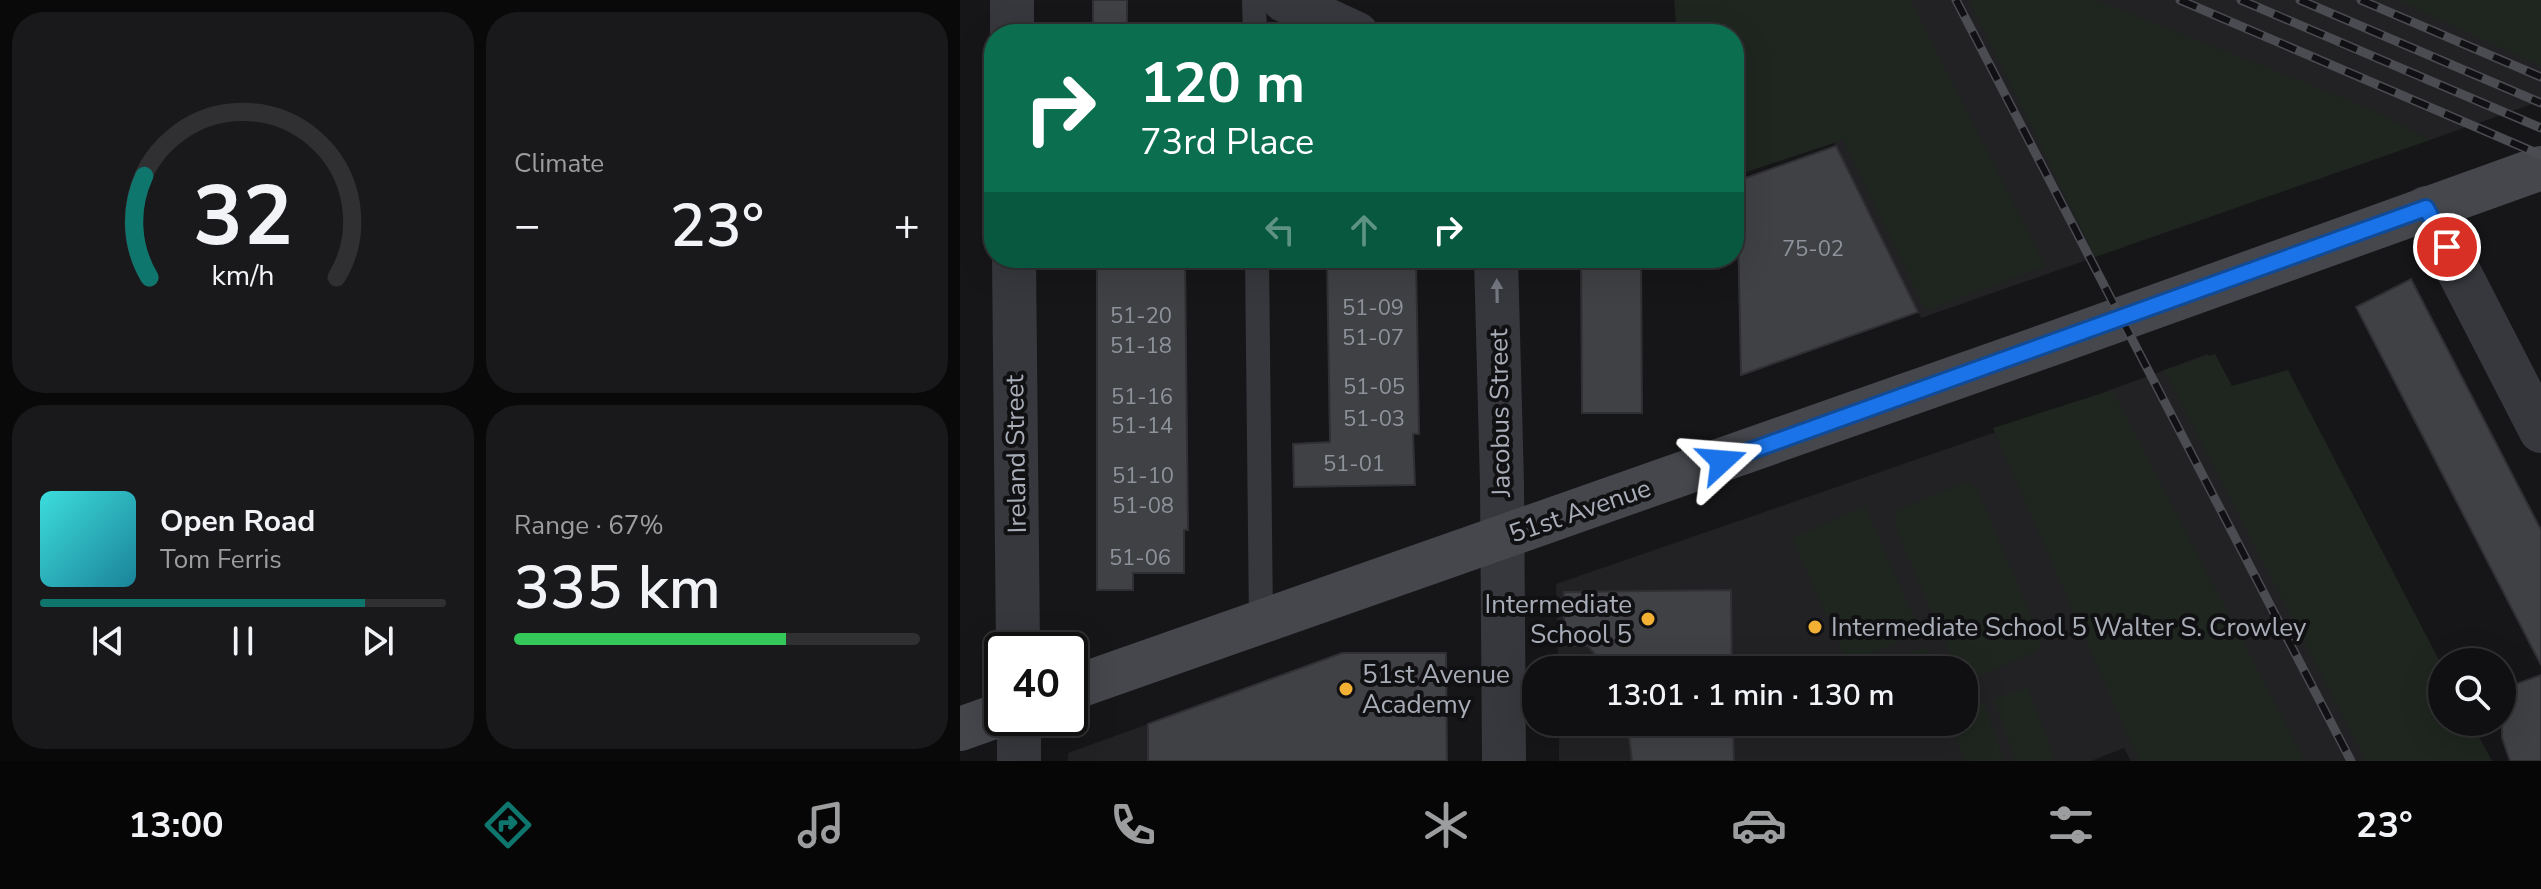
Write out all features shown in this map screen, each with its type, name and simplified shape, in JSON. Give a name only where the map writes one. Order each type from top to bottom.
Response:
[{"type":"street","points":[[1012,0],[1012,24]]},
{"type":"street","points":[[1284,0],[1336,24]]},
{"type":"street","name":"51st Avenue","points":[[1088,683],[2036,350],[2541,168]]},
{"type":"street","points":[[2426,208],[2541,431]]},
{"type":"street","name":"Ireland Street","points":[[1014,268],[1018,632]]},
{"type":"street","name":"Jacobus Street","points":[[1496,268],[1504,761]]},
{"type":"street","points":[[960,729],[984,720]]},
{"type":"street","points":[[1019,736],[1019,761]]},
{"type":"lane","points":[[1254,0],[1255,24]]},
{"type":"lane","points":[[1257,268],[1261,622]]},
{"type":"shaded area","points":[[1674,0],[1910,0],[2046,266],[1930,309],[1924,307],[1843,140],[1744,173],[1744,24],[1676,24]]},
{"type":"shaded area","points":[[1764,0],[2541,0],[2541,101],[1921,318]]},
{"type":"shaded area","points":[[1969,0],[2097,0],[2373,110],[2430,140],[2095,257]]},
{"type":"shaded area","points":[[2397,0],[2541,0],[2541,66]]},
{"type":"shaded area","points":[[2208,354],[2228,402],[2428,701],[2428,736],[2457,736],[2484,761],[2131,761],[2124,748],[2091,761],[1559,761],[1559,736],[1978,736],[1978,656],[1558,656],[1556,584],[1993,433]]},
{"type":"shaded area","points":[[2215,354],[2232,386],[2288,370],[2433,648],[2428,648],[2428,736],[2479,736],[2492,761],[2366,761],[2164,370]]},
{"type":"shaded area","points":[[2112,390],[2305,761],[2140,761],[1993,428]]},
{"type":"shaded area","points":[[1962,483],[1970,483],[1977,489],[2040,637],[2040,646],[2035,652],[1978,677],[1978,656],[1951,656],[1895,526],[1898,510]]},
{"type":"shaded area","points":[[1865,506],[1920,632],[1866,656],[1844,656],[1792,538]]},
{"type":"shaded area","points":[[1925,647],[1929,656],[1904,656]]},
{"type":"shaded area","points":[[2028,687],[2055,761],[2016,761],[1994,699]]},
{"type":"shaded area","points":[[1984,704],[2004,761],[1965,761],[1956,736],[1978,736],[1978,706]]},
{"type":"shaded area","points":[[1148,724],[1148,761],[1068,761],[1068,753]]},
{"type":"building","points":[[1093,0],[1127,0],[1127,24],[1093,24]]},
{"type":"building","points":[[1836,146],[1918,312],[1741,375],[1739,268],[1744,268],[1744,179]]},
{"type":"building","points":[[1097,268],[1185,268],[1188,530],[1184,530],[1184,573],[1133,573],[1133,590],[1097,590]]},
{"type":"building","points":[[1327,268],[1416,268],[1419,434],[1413,434],[1415,485],[1294,487],[1293,444],[1330,442]]},
{"type":"building","points":[[1581,268],[1641,268],[1642,413],[1582,413]]},
{"type":"building","points":[[2411,279],[2541,530],[2541,665],[2356,307]]},
{"type":"building","name":"Intermediate School 5","points":[[1731,590],[1732,656],[1596,656],[1588,646],[1564,646],[1564,592]]},
{"type":"building","name":"51st Avenue Academy","points":[[1342,653],[1446,653],[1447,761],[1148,761],[1148,724]]},
{"type":"building","points":[[2541,675],[2541,761],[2510,761],[2502,738],[2516,736],[2516,684]]},
{"type":"building","points":[[1629,736],[1733,736],[1734,761],[1632,761]]},
{"type":"railway","points":[[1956,0],[2351,761]]},
{"type":"railway","points":[[2180,0],[2541,155]]},
{"type":"railway","points":[[2241,0],[2541,128]]},
{"type":"railway","points":[[2300,0],[2541,103]]},
{"type":"railway","points":[[2361,0],[2541,77]]},
{"type":"place","name":"Intermediate School 5","points":[[1648,619]]},
{"type":"place","name":"Intermediate School 5 Walter S. Crowley","points":[[1815,627]]},
{"type":"place","name":"51st Avenue Academy","points":[[1346,689]]},
{"type":"route","points":[[1722,461],[2426,208],[2447,247]]}]
